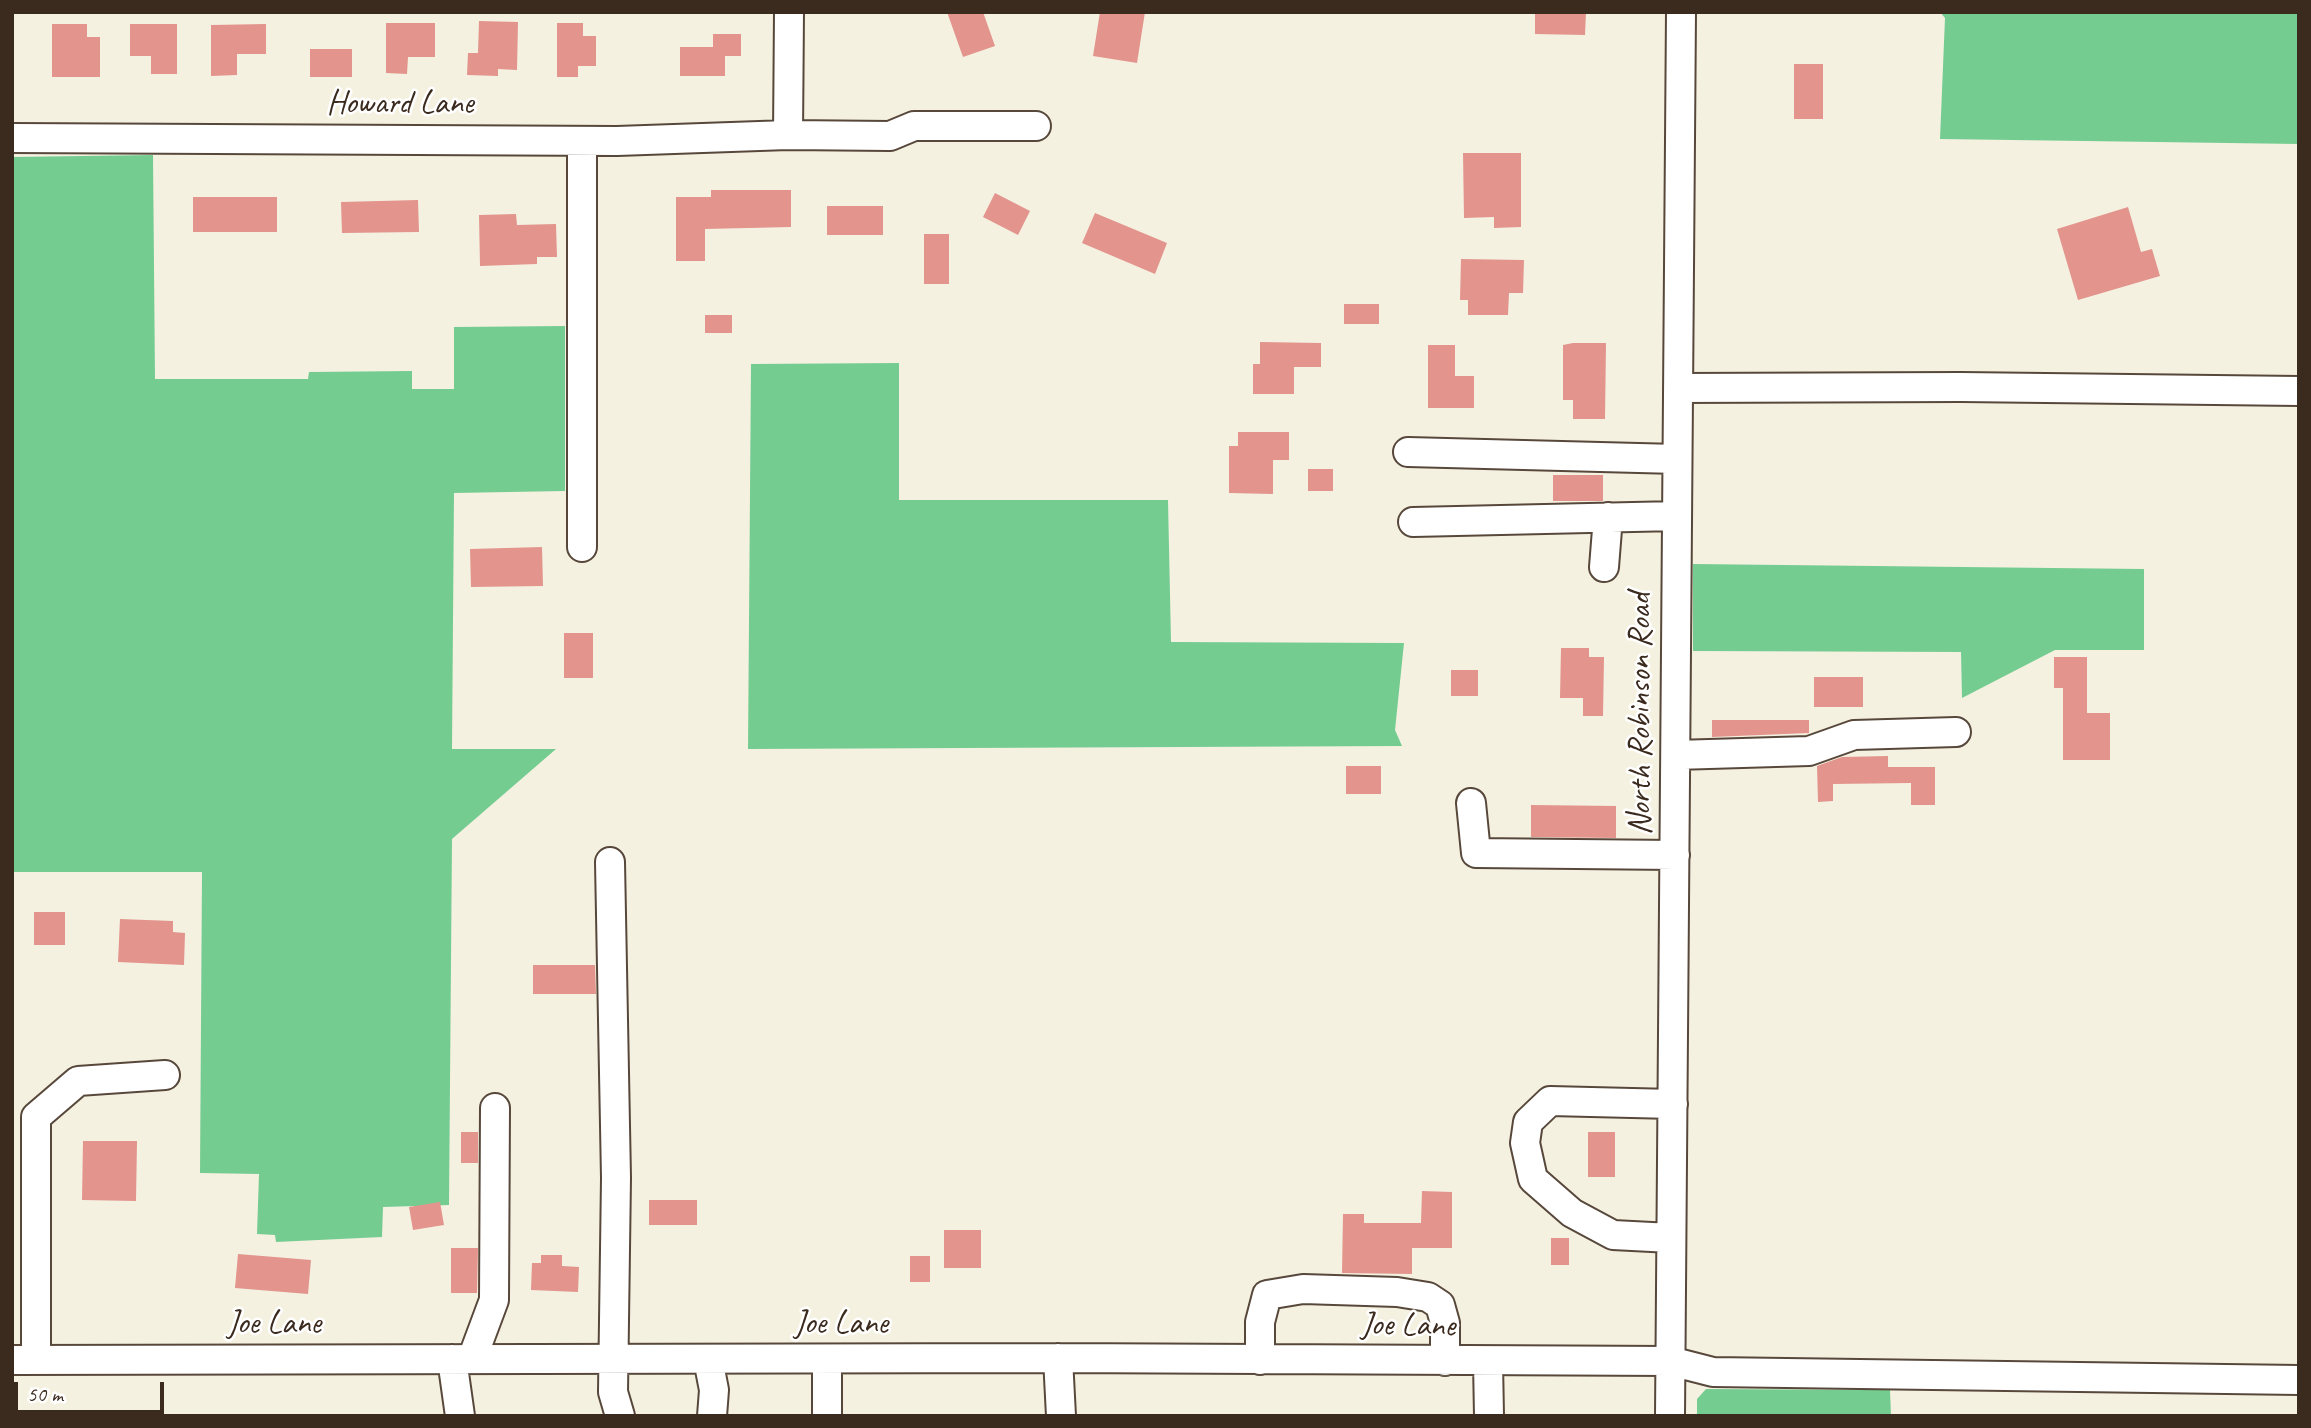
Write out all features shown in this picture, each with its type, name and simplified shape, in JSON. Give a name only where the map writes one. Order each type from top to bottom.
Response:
[{"type":"street","points":[[788,135],[789,12]]},
{"type":"street","name":"North Robinson Road","points":[[1670,1416],[1681,12]]},
{"type":"street","name":"Howard Lane","points":[[12,138],[582,141],[788,135],[890,136],[914,126],[1036,126]]},
{"type":"street","points":[[582,141],[582,547]]},
{"type":"street","points":[[1678,388],[1961,387],[2299,391]]},
{"type":"street","points":[[1408,452],[1677,459]]},
{"type":"street","points":[[1413,522],[1677,516]]},
{"type":"street","points":[[1604,567],[1608,517]]},
{"type":"street","points":[[1676,755],[1809,751],[1854,735],[1956,732]]},
{"type":"street","points":[[1471,803],[1476,853],[1675,855]]},
{"type":"street","points":[[610,862],[615,1359],[612,1392],[620,1416]]},
{"type":"street","points":[[24,1360],[36,1117],[78,1081],[165,1075]]},
{"type":"street","points":[[1671,1238],[1613,1235],[1572,1213],[1533,1179],[1525,1143],[1528,1122],[1550,1101],[1673,1104]]},
{"type":"street","points":[[460,1416],[462,1359],[494,1300],[495,1108]]},
{"type":"street","points":[[1260,1360],[1260,1322],[1267,1295],[1303,1289],[1398,1292],[1429,1297],[1440,1305],[1445,1323],[1445,1361]]},
{"type":"street","points":[[1058,1358],[1061,1416]]},
{"type":"street","name":"Joe Lane","points":[[24,1360],[1058,1358],[1670,1361],[1713,1372],[2299,1380]]},
{"type":"street","points":[[708,1359],[714,1390],[712,1416]]},
{"type":"street","points":[[827,1359],[827,1416]]},
{"type":"street","points":[[1488,1362],[1489,1416]]},
{"type":"green space","points":[[1940,12],[2299,12],[2299,144],[1940,139],[1945,18]]},
{"type":"green space","points":[[153,155],[155,379],[308,379],[309,372],[412,371],[412,389],[454,389],[454,327],[565,326],[565,491],[454,493],[452,749],[556,749],[452,839],[449,1205],[383,1207],[382,1237],[276,1242],[275,1235],[257,1234],[259,1174],[200,1173],[202,872],[12,872],[12,157]]},
{"type":"green space","points":[[899,363],[899,500],[1168,500],[1171,642],[1404,643],[1395,730],[1402,746],[748,749],[751,364]]},
{"type":"green space","points":[[1693,564],[2144,569],[2144,650],[2055,650],[1962,698],[1961,652],[1693,651]]},
{"type":"green space","points":[[1706,1389],[1890,1390],[1891,1416],[1697,1416],[1697,1399]]},
{"type":"building","points":[[947,12],[983,12],[995,46],[963,57]]},
{"type":"building","points":[[1100,12],[1145,12],[1137,63],[1093,56]]},
{"type":"building","points":[[1535,12],[1586,12],[1585,35],[1535,34]]},
{"type":"building","points":[[479,21],[518,22],[517,70],[498,69],[498,76],[467,75],[468,53],[478,53]]},
{"type":"building","points":[[386,23],[435,23],[435,57],[408,57],[407,74],[386,73]]},
{"type":"building","points":[[557,23],[583,23],[583,36],[596,36],[596,66],[578,66],[578,77],[557,77]]},
{"type":"building","points":[[52,24],[87,24],[87,37],[100,37],[100,77],[52,77]]},
{"type":"building","points":[[130,24],[177,24],[177,74],[151,74],[151,56],[130,56]]},
{"type":"building","points":[[266,24],[266,54],[237,54],[237,75],[211,76],[211,25]]},
{"type":"building","points":[[713,34],[741,34],[741,56],[725,56],[725,76],[680,76],[680,47],[713,47]]},
{"type":"building","points":[[310,49],[352,49],[352,77],[310,77]]},
{"type":"building","points":[[1794,64],[1823,64],[1823,119],[1794,119]]},
{"type":"building","points":[[1463,153],[1521,153],[1521,227],[1494,228],[1494,217],[1464,218]]},
{"type":"building","points":[[711,190],[791,190],[791,227],[705,229],[705,261],[676,261],[676,197],[711,197]]},
{"type":"building","points":[[995,193],[1030,211],[1018,235],[983,217]]},
{"type":"building","points":[[193,197],[277,197],[277,232],[193,232]]},
{"type":"building","points":[[418,200],[419,232],[342,233],[341,202]]},
{"type":"building","points":[[827,206],[883,206],[883,235],[827,235]]},
{"type":"building","points":[[2128,207],[2141,252],[2152,249],[2160,276],[2078,300],[2057,229]]},
{"type":"building","points":[[1095,213],[1167,243],[1155,274],[1082,243]]},
{"type":"building","points":[[516,214],[517,225],[556,224],[557,257],[537,257],[537,264],[480,266],[479,215]]},
{"type":"building","points":[[924,234],[949,234],[949,284],[924,284]]},
{"type":"building","points":[[1461,259],[1524,260],[1523,293],[1509,293],[1508,315],[1468,315],[1468,300],[1460,300]]},
{"type":"building","points":[[1344,304],[1379,304],[1379,324],[1344,324]]},
{"type":"building","points":[[705,315],[732,315],[732,333],[705,333]]},
{"type":"building","points":[[1260,342],[1321,343],[1321,367],[1294,367],[1294,394],[1253,394],[1253,364],[1260,364]]},
{"type":"building","points":[[1606,343],[1605,419],[1573,419],[1573,400],[1563,400],[1563,345]]},
{"type":"building","points":[[1428,345],[1455,345],[1455,376],[1474,376],[1474,408],[1428,408]]},
{"type":"building","points":[[1238,432],[1289,432],[1289,460],[1273,460],[1273,494],[1229,493],[1229,446],[1238,446]]},
{"type":"building","points":[[1308,469],[1333,469],[1333,491],[1308,491]]},
{"type":"building","points":[[1553,475],[1603,475],[1603,501],[1553,501]]},
{"type":"building","points":[[542,547],[543,586],[471,587],[470,549]]},
{"type":"building","points":[[564,633],[593,633],[593,678],[564,678]]},
{"type":"building","points":[[1561,648],[1589,648],[1589,657],[1604,657],[1603,716],[1583,716],[1583,698],[1560,698]]},
{"type":"building","points":[[2054,657],[2087,657],[2087,713],[2110,713],[2110,760],[2063,760],[2063,688],[2054,688]]},
{"type":"building","points":[[1451,670],[1478,670],[1478,696],[1451,696]]},
{"type":"building","points":[[1814,677],[1863,677],[1863,707],[1814,707]]},
{"type":"building","points":[[1712,720],[1809,720],[1809,733],[1712,737]]},
{"type":"building","points":[[1888,756],[1888,767],[1935,767],[1935,805],[1911,805],[1911,783],[1833,784],[1833,801],[1818,802],[1817,766],[1842,757]]},
{"type":"building","points":[[1346,766],[1381,766],[1381,794],[1346,794]]},
{"type":"building","points":[[1531,805],[1616,806],[1616,838],[1531,837]]},
{"type":"building","points":[[34,912],[65,912],[65,945],[34,945]]},
{"type":"building","points":[[120,919],[173,921],[173,932],[185,933],[184,965],[118,962]]},
{"type":"building","points":[[533,965],[595,965],[596,994],[533,994]]},
{"type":"building","points":[[461,1132],[478,1132],[478,1163],[461,1163]]},
{"type":"building","points":[[1588,1132],[1615,1132],[1615,1177],[1588,1177]]},
{"type":"building","points":[[83,1141],[137,1141],[136,1201],[82,1200]]},
{"type":"building","points":[[1422,1191],[1452,1192],[1452,1248],[1412,1248],[1412,1274],[1342,1273],[1343,1214],[1364,1214],[1364,1223],[1421,1223]]},
{"type":"building","points":[[649,1200],[697,1200],[697,1225],[649,1225]]},
{"type":"building","points":[[440,1202],[444,1225],[413,1230],[409,1207]]},
{"type":"building","points":[[944,1230],[981,1230],[981,1268],[944,1268]]},
{"type":"building","points":[[1551,1238],[1569,1238],[1569,1265],[1551,1265]]},
{"type":"building","points":[[451,1248],[478,1248],[477,1293],[451,1293]]},
{"type":"building","points":[[238,1254],[311,1260],[308,1294],[235,1288]]},
{"type":"building","points":[[541,1255],[562,1255],[562,1266],[579,1267],[578,1292],[531,1290],[532,1263],[541,1263]]},
{"type":"building","points":[[910,1256],[930,1256],[930,1282],[910,1282]]}]
